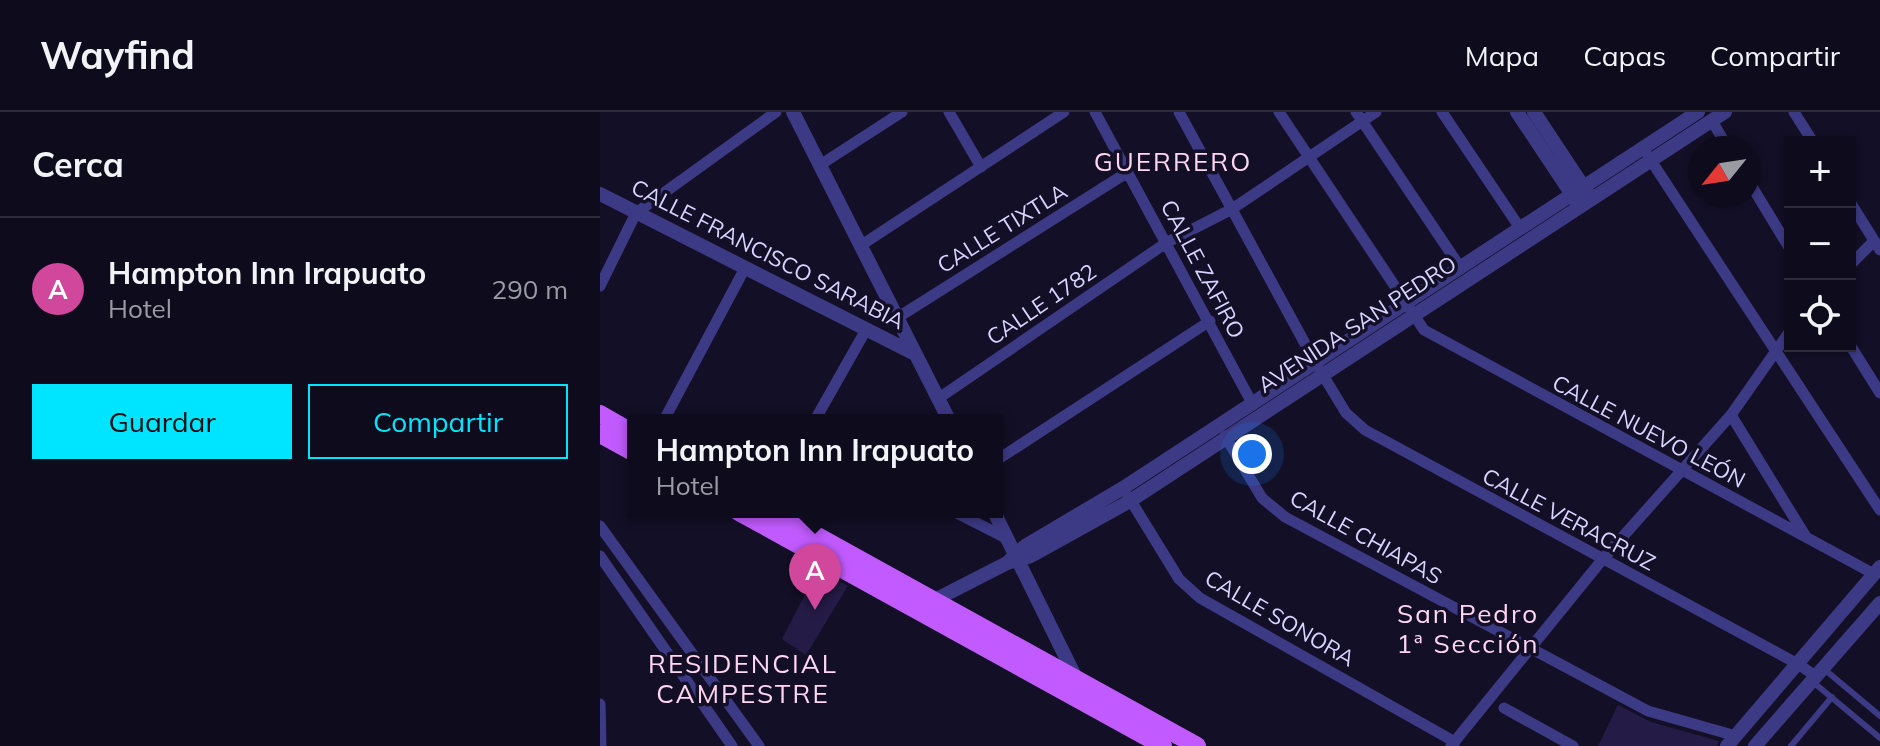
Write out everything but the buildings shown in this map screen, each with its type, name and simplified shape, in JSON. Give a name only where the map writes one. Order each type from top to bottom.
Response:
[{"type":"main road","points":[[600,414],[627,430]]},
{"type":"main road","points":[[600,434],[627,449]]},
{"type":"main road","points":[[750,518],[1163,746]]},
{"type":"main road","points":[[785,518],[1197,746]]},
{"type":"street","points":[[600,286],[636,213],[776,112]]},
{"type":"street","points":[[793,112],[946,414]]},
{"type":"street","points":[[820,165],[902,112]]},
{"type":"street","points":[[949,112],[981,167]]},
{"type":"street","points":[[860,246],[1064,112]]},
{"type":"street","name":"CALLE ZAFIRO","points":[[1095,112],[1252,403]]},
{"type":"street","name":"CALLE VERACRUZ","points":[[1179,112],[1319,367],[1346,413],[1365,430],[1818,676]]},
{"type":"street","name":"CALLE NUEVO LEÓN","points":[[1279,112],[1408,309],[1439,341],[1679,471],[1877,570]]},
{"type":"street","name":"CALLE 1782","points":[[939,398],[1166,243],[1232,209],[1309,157],[1359,117],[1376,112]]},
{"type":"street","points":[[1442,112],[1520,228]]},
{"type":"street","points":[[1517,112],[1582,197]]},
{"type":"street","points":[[1534,112],[1582,197]]},
{"type":"street","name":"AVENIDA SAN PEDRO","points":[[915,611],[1013,560],[1225,436],[1319,367],[1647,154],[1698,112]]},
{"type":"street","name":"AVENIDA SAN PEDRO","points":[[1647,154],[1725,112]]},
{"type":"street","points":[[1794,112],[1809,136]]},
{"type":"street","points":[[1359,117],[1460,267]]},
{"type":"street","points":[[1712,121],[1721,136]]},
{"type":"street","points":[[1647,154],[1880,510]]},
{"type":"street","name":"CALLE TIXTLA","points":[[897,318],[1128,172]]},
{"type":"street","name":"CALLE FRANCISCO SARABIA","points":[[600,194],[915,354]]},
{"type":"street","name":"AVENIDA SAN PEDRO","points":[[1408,309],[1460,267],[1520,228],[1582,197]]},
{"type":"street","points":[[1760,200],[1784,239]]},
{"type":"street","points":[[1854,208],[1877,246],[1856,261]]},
{"type":"street","points":[[667,414],[745,268]]},
{"type":"street","points":[[1003,456],[1210,321]]},
{"type":"street","points":[[818,414],[867,328]]},
{"type":"street","points":[[1453,744],[1602,560],[1731,415],[1784,338]]},
{"type":"street","points":[[1854,352],[1880,393]]},
{"type":"street","name":"AVENIDA SAN PEDRO","points":[[1126,494],[1252,403],[1319,367]]},
{"type":"street","points":[[1731,415],[1806,537]]},
{"type":"street","name":"CALLE CHIAPAS","points":[[1225,436],[1262,498],[1285,517],[1648,711],[1732,741]]},
{"type":"street","name":"CALLE SONORA","points":[[1126,494],[1179,579],[1200,598],[1453,744]]},
{"type":"street","points":[[967,518],[1006,538]]},
{"type":"street","points":[[997,518],[1013,560],[1087,704]]},
{"type":"street","points":[[601,527],[759,746]]},
{"type":"street","points":[[600,556],[732,746]]},
{"type":"street","points":[[1732,741],[1877,570]]},
{"type":"street","points":[[1749,721],[1760,740],[1880,603]]},
{"type":"street","points":[[600,704],[601,746]]},
{"type":"street","points":[[1504,708],[1573,746]]},
{"type":"lane","points":[[1818,676],[1832,697],[1880,738]]},
{"type":"lane","points":[[1818,676],[1880,716]]},
{"type":"lane","points":[[1791,746],[1832,697]]},
{"type":"place","name":"Hampton Inn Irapuato","points":[[815,610]]},
{"type":"district","name":"GUERRERO","points":[[1173,161]]},
{"type":"district","name":"San Pedro 1ª Sección","points":[[1468,628]]},
{"type":"district","name":"RESIDENCIAL CAMPESTRE","points":[[743,678]]}]
